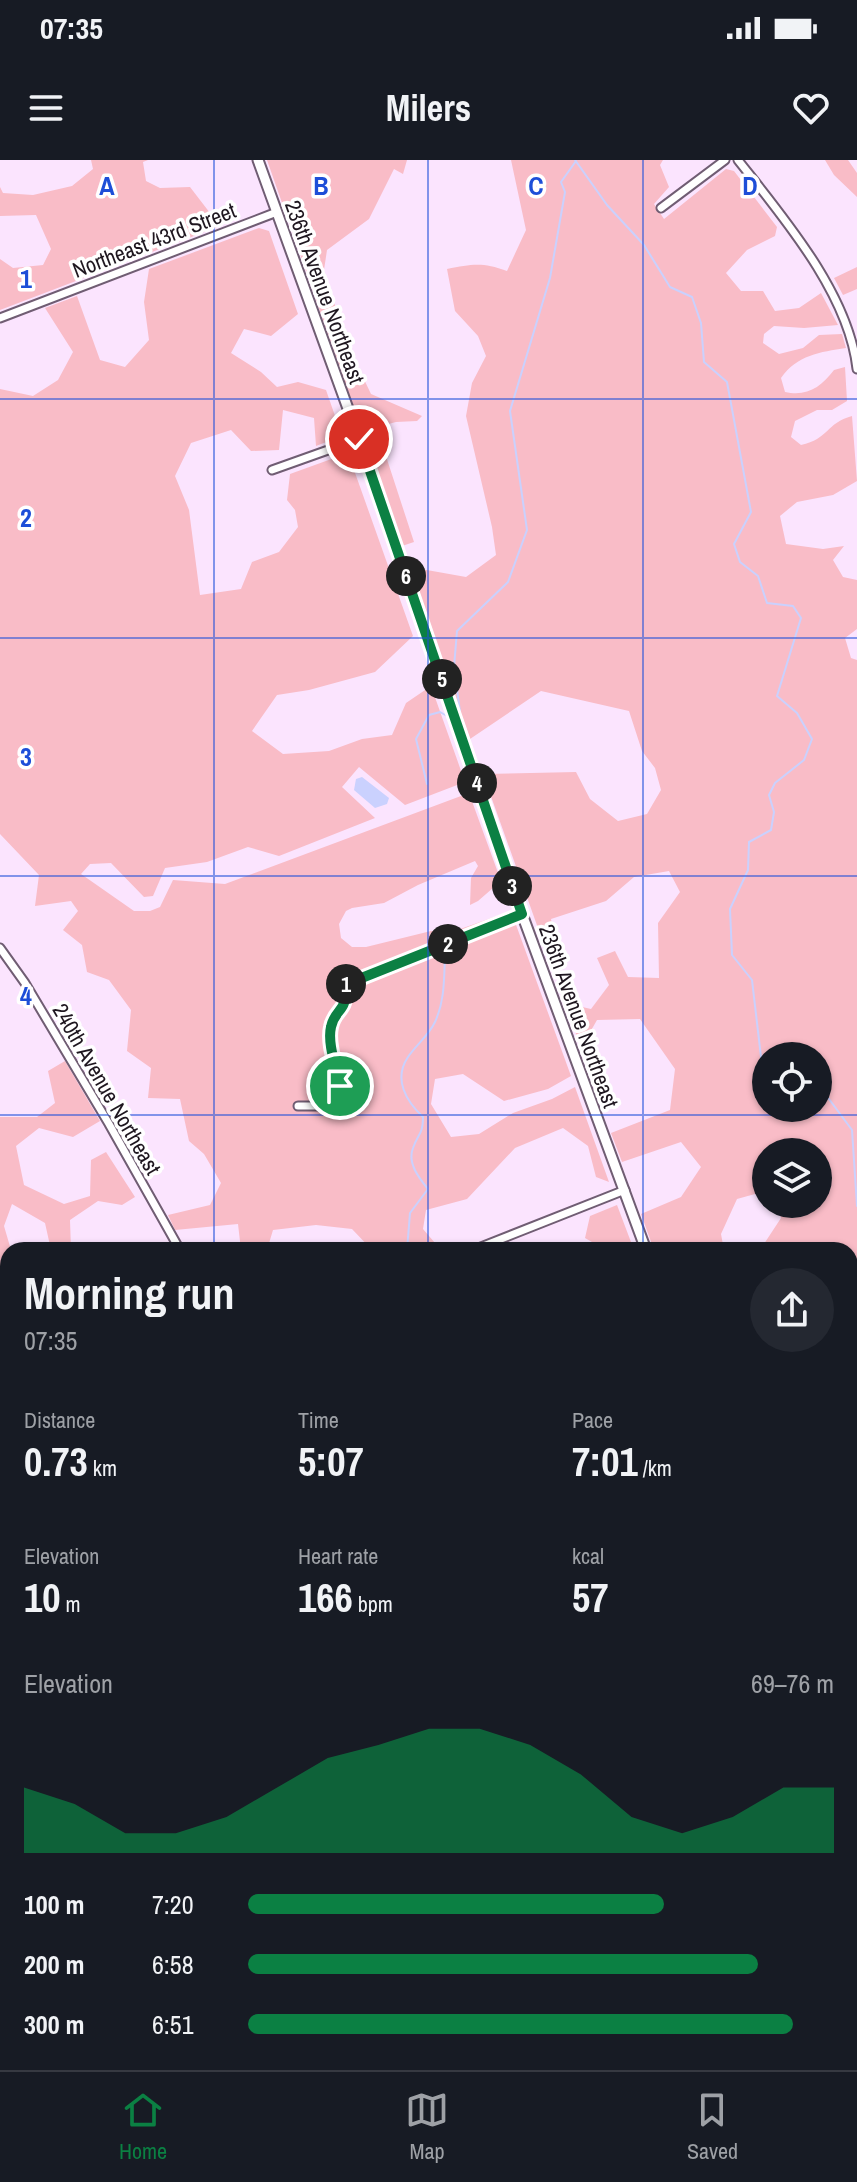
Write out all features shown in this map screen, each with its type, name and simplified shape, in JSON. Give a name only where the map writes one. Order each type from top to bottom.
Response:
[{"type":"street","name":"236th Avenue Northeast","points":[[258,160],[359,439],[522,914],[643,1242]]},
{"type":"street","points":[[661,208],[725,160]]},
{"type":"street","points":[[738,160],[812,260],[849,335],[857,369]]},
{"type":"street","name":"Northeast 43rd Street","points":[[0,318],[277,212]]},
{"type":"street","points":[[272,470],[359,439]]},
{"type":"street","points":[[298,1106],[330,1106],[338,1097],[339,1078],[330,1029],[335,1017],[343,1010],[346,998],[344,985],[522,914]]},
{"type":"street","name":"240th Avenue Northeast","points":[[0,948],[25,983],[103,1112],[176,1242]]},
{"type":"street","points":[[493,1242],[625,1190]]},
{"type":"shaded area","points":[[91,160],[148,160],[143,162],[146,181],[160,188],[190,187],[220,226],[0,310],[0,259],[13,268],[43,265],[51,249],[36,215],[0,216],[0,187],[3,193],[33,195],[72,186],[93,169]]},
{"type":"shaded area","points":[[267,160],[407,160],[403,174],[394,169],[369,219],[327,250],[324,270],[347,344],[371,394],[422,416],[417,421],[396,422],[362,431]]},
{"type":"shaded area","points":[[511,160],[663,160],[660,165],[669,187],[654,204],[664,219],[726,169],[734,171],[777,227],[775,236],[747,250],[726,273],[741,291],[763,291],[775,311],[799,308],[821,293],[838,325],[804,328],[774,326],[764,334],[763,343],[779,354],[803,348],[819,335],[842,334],[846,348],[802,359],[781,378],[785,392],[807,392],[834,370],[845,367],[847,401],[832,410],[817,410],[795,421],[791,437],[801,445],[810,442],[852,416],[857,481],[833,495],[797,502],[780,516],[786,544],[823,549],[844,546],[833,560],[843,577],[857,580],[857,629],[845,638],[851,658],[857,660],[857,1242],[765,1242],[781,1218],[832,1218],[832,1138],[752,1138],[752,1195],[737,1199],[721,1234],[722,1242],[651,1242],[641,1214],[681,1197],[701,1167],[681,1142],[622,1162],[611,1133],[670,1110],[675,1069],[640,1019],[597,1020],[581,1048],[565,1003],[591,1009],[609,985],[597,958],[615,951],[628,977],[659,978],[658,923],[680,892],[669,871],[634,877],[606,901],[551,919],[558,955],[549,959],[483,774],[576,772],[590,799],[618,821],[647,814],[661,790],[655,768],[642,751],[629,711],[541,691],[470,739],[410,567],[466,577],[496,555],[466,416],[472,383],[486,356],[478,336],[455,311],[447,269],[491,266],[507,271],[526,230]]},
{"type":"shaded area","points":[[825,160],[848,160],[857,173],[857,197],[834,175]]},
{"type":"shaded area","points":[[259,228],[269,231],[298,314],[271,336],[244,329],[231,353],[261,372],[277,387],[298,382],[326,390],[342,436],[316,446],[314,418],[283,410],[279,450],[251,451],[231,430],[191,443],[175,476],[189,510],[200,595],[241,589],[252,562],[279,552],[298,527],[295,510],[287,500],[290,474],[348,453],[413,636],[375,672],[309,690],[277,695],[252,731],[283,754],[329,751],[362,739],[392,735],[406,703],[431,686],[465,782],[405,805],[359,767],[342,787],[375,818],[279,856],[248,847],[207,862],[165,868],[153,896],[144,897],[111,863],[90,864],[81,874],[134,911],[150,911],[160,907],[173,880],[225,884],[469,793],[501,881],[470,905],[471,878],[478,866],[475,861],[384,903],[346,911],[339,924],[341,938],[352,947],[366,947],[431,931],[452,932],[511,911],[571,1076],[548,1089],[504,1101],[463,1074],[435,1079],[431,1104],[451,1137],[479,1134],[513,1113],[575,1087],[609,1182],[596,1177],[588,1146],[563,1128],[515,1148],[467,1199],[426,1210],[423,1229],[434,1242],[364,1242],[352,1229],[316,1225],[273,1230],[269,1242],[240,1242],[238,1224],[175,1230],[168,1215],[210,1205],[221,1183],[204,1154],[189,1141],[180,1099],[148,1098],[151,1068],[127,1051],[131,1010],[109,980],[87,972],[82,945],[63,930],[78,911],[71,901],[35,906],[39,875],[0,834],[0,389],[33,396],[58,380],[73,352],[45,308],[77,296],[100,360],[125,367],[149,340],[144,302],[149,269]]},
{"type":"shaded area","points":[[857,267],[857,289],[843,295],[834,278]]},
{"type":"shaded area","points":[[382,444],[414,542],[402,546],[368,449]]},
{"type":"shaded area","points":[[65,1061],[100,1121],[73,1137],[39,1128],[16,1146],[24,1185],[64,1204],[90,1196],[91,1160],[106,1152],[135,1197],[122,1205],[98,1201],[70,1220],[71,1242],[49,1242],[45,1223],[12,1204],[4,1226],[9,1242],[0,1242],[0,1117],[37,1117],[55,1103],[48,1071]]},
{"type":"shaded area","points":[[617,1205],[631,1242],[592,1242],[585,1238],[590,1216]]},
{"type":"water","points":[[362,777],[389,798],[387,804],[375,808],[354,790],[356,779]]},
{"type":"waterway","points":[[575,160],[607,205],[644,245],[670,287],[692,297],[701,323],[704,362],[727,382],[751,512],[734,544],[740,562],[758,576],[767,603],[793,606],[801,618],[777,696],[797,713],[812,739],[804,760],[775,783],[769,795],[774,812],[771,830],[749,842],[748,870],[730,909],[732,955],[752,980],[759,1042]]},
{"type":"waterway","points":[[460,712],[454,667],[457,631],[508,582],[527,530],[510,411],[550,278],[565,192],[561,182],[576,161]]},
{"type":"waterway","points":[[427,784],[416,739],[429,715],[440,712],[447,716]]},
{"type":"waterway","points":[[408,1242],[410,1213],[428,1189],[415,1170],[412,1159],[423,1117],[407,1097],[402,1073],[408,1057],[438,1014],[445,954]]},
{"type":"waterway","points":[[832,1103],[852,1130],[857,1206]]},
{"type":"route","points":[[340,1086],[330,1029],[335,1017],[343,1010],[346,998],[344,985],[522,914],[359,439]]}]
